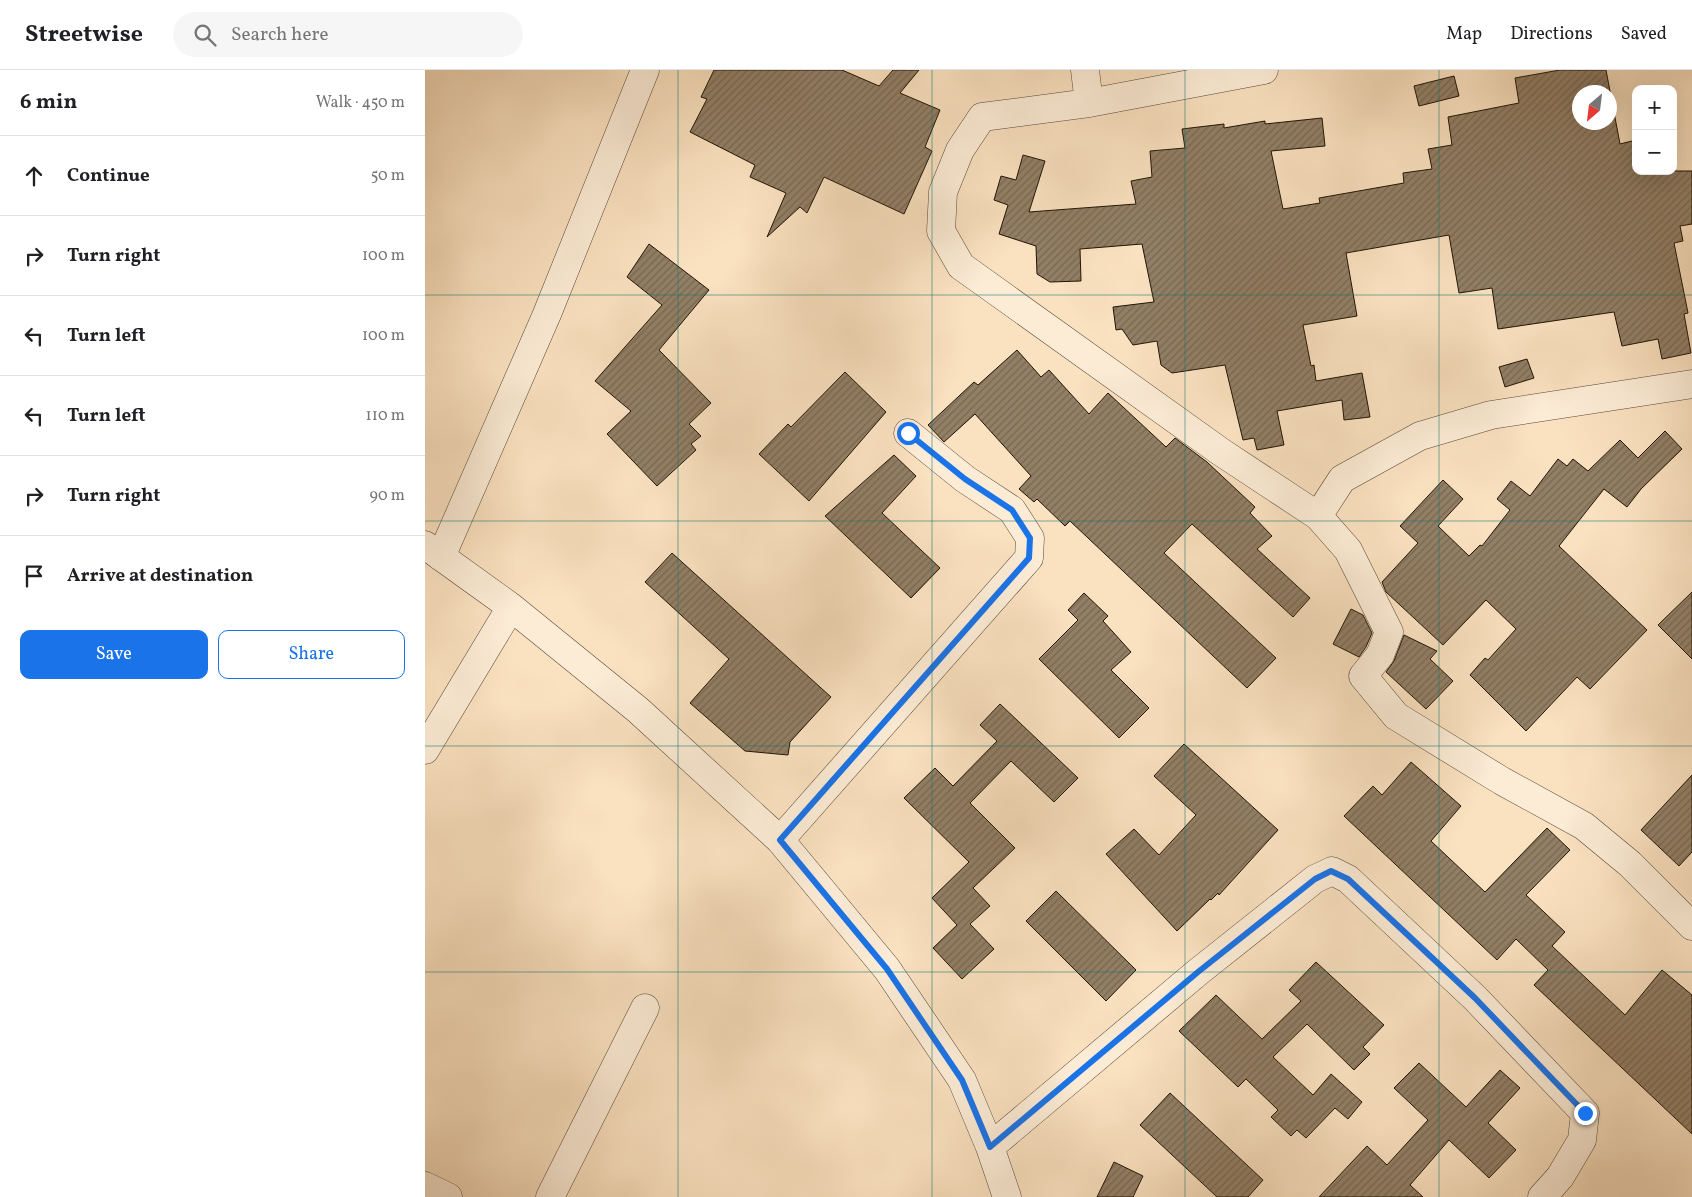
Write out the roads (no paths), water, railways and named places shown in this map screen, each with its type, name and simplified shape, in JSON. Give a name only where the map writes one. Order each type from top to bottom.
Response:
[{"type":"street","points":[[645,70],[547,314],[433,551],[511,607],[638,710],[780,840],[887,969],[962,1080],[990,1147],[1007,1197]]},
{"type":"street","points":[[1085,70],[1089,103]]},
{"type":"street","points":[[1264,70],[1089,103],[982,117],[960,150],[943,192],[941,231],[961,266],[1221,452],[1318,516],[1348,550],[1389,632],[1380,655],[1363,676],[1396,716],[1502,781],[1584,826],[1630,864],[1692,926]]},
{"type":"street","points":[[1318,516],[1342,479],[1420,436],[1491,414],[1692,384]]},
{"type":"street","points":[[780,840],[1029,558],[1030,538],[1012,510],[965,479],[908,433]]},
{"type":"street","points":[[425,750],[511,607]]},
{"type":"street","points":[[990,1147],[1198,972],[1315,879],[1331,871],[1348,879],[1475,998],[1585,1113],[1582,1140],[1560,1176],[1542,1197]]},
{"type":"street","points":[[550,1197],[645,1008]]},
{"type":"street","points":[[425,1186],[448,1197]]}]
